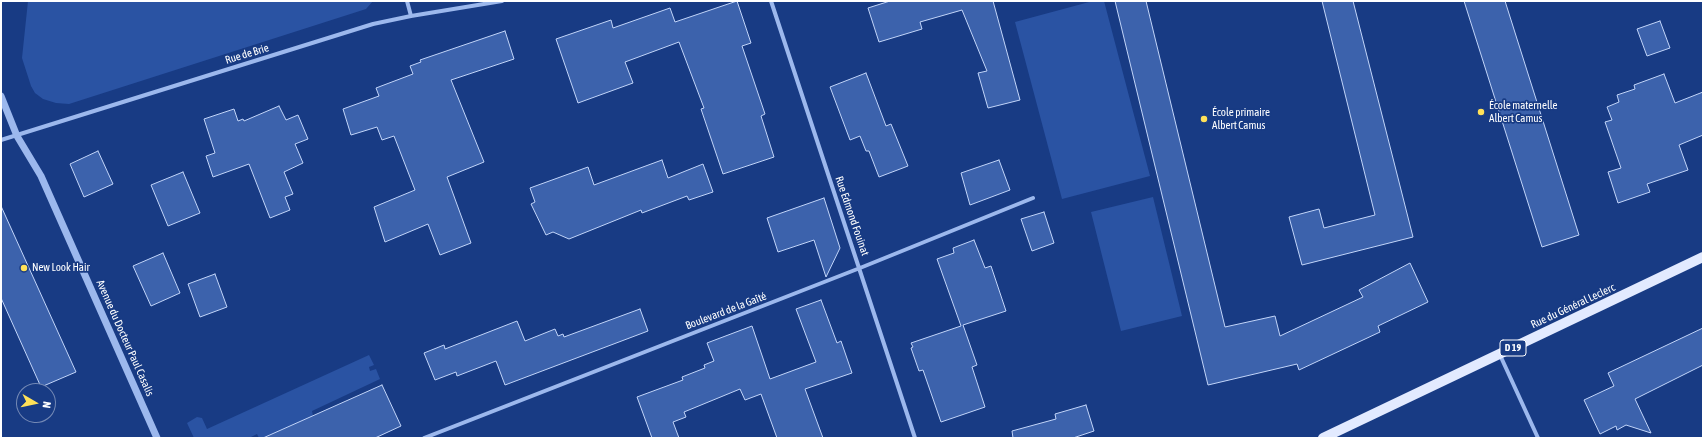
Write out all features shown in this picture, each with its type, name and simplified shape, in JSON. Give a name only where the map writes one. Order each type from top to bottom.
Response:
[{"type":"main road","name":"Rue du Général Leclerc","points":[[1323,438],[1703,257]]},
{"type":"street","points":[[407,1],[410,16]]},
{"type":"street","name":"Rue de Brie","points":[[1,140],[373,24],[410,16],[502,1]]},
{"type":"street","name":"Rue Edmond Fouinat","points":[[771,1],[915,438]]},
{"type":"street","name":"Avenue du Docteur Paul Casalis","points":[[1,96],[17,136],[41,176],[157,438]]},
{"type":"street","name":"Boulevard de la Gaîté","points":[[424,438],[860,268],[1033,198]]},
{"type":"street","points":[[1500,354],[1538,438]]},
{"type":"shaded area","points":[[28,1],[373,1],[366,9],[69,104],[56,103],[43,99],[35,93],[31,86],[22,58]]},
{"type":"shaded area","points":[[1093,1],[1104,1],[1150,176],[1062,199],[1015,22]]},
{"type":"shaded area","points":[[1153,197],[1182,316],[1121,331],[1091,212]]},
{"type":"shaded area","points":[[369,355],[374,365],[369,367],[370,371],[376,369],[380,379],[312,411],[313,416],[263,438],[259,438],[257,434],[249,438],[194,438],[187,423],[197,417],[202,418],[207,429]]},
{"type":"building","points":[[737,1],[751,43],[742,46],[765,114],[761,116],[774,157],[723,174],[701,109],[704,108],[679,42],[625,62],[633,83],[578,103],[556,39],[611,20],[613,28],[670,8],[675,22]]},
{"type":"building","points":[[890,1],[993,1],[1020,100],[988,108],[978,73],[987,71],[962,10],[920,22],[922,29],[879,42],[868,8]]},
{"type":"building","points":[[1115,1],[1146,1],[1225,327],[1275,316],[1280,336],[1363,297],[1359,290],[1410,263],[1428,302],[1378,326],[1380,332],[1299,370],[1297,364],[1208,385]]},
{"type":"building","points":[[1322,1],[1353,1],[1413,237],[1302,265],[1289,217],[1319,209],[1324,228],[1375,215]]},
{"type":"building","points":[[1464,1],[1505,1],[1579,235],[1542,247]]},
{"type":"building","points":[[1660,21],[1670,48],[1647,56],[1637,29]]},
{"type":"building","points":[[505,31],[514,59],[451,80],[484,162],[447,177],[471,243],[440,255],[428,224],[385,242],[374,207],[415,190],[394,136],[382,140],[377,127],[351,135],[343,109],[379,96],[376,88],[413,74],[410,66],[421,62],[420,60]]},
{"type":"building","points":[[866,73],[886,126],[891,124],[908,166],[879,177],[869,151],[866,151],[860,136],[850,140],[830,87]]},
{"type":"building","points":[[1664,74],[1675,103],[1703,92],[1703,135],[1679,145],[1688,170],[1647,184],[1650,192],[1618,203],[1608,172],[1621,168],[1605,122],[1612,120],[1607,107],[1619,102],[1617,95],[1635,89],[1634,85]]},
{"type":"building","points":[[279,106],[286,120],[298,115],[308,139],[295,144],[303,163],[284,172],[293,194],[285,197],[290,210],[270,218],[249,164],[213,177],[206,156],[215,153],[204,119],[234,109],[238,121],[243,119],[244,121]]},
{"type":"building","points":[[98,151],[113,184],[84,197],[70,164]]},
{"type":"building","points":[[662,160],[668,178],[703,164],[713,192],[689,200],[687,196],[642,213],[641,210],[569,239],[553,232],[546,235],[531,204],[535,202],[530,188],[588,167],[594,185]]},
{"type":"building","points":[[999,160],[1010,190],[970,205],[961,173]]},
{"type":"building","points":[[183,172],[200,213],[168,226],[151,185]]},
{"type":"building","points":[[824,198],[840,248],[826,277],[814,240],[778,252],[767,218]]},
{"type":"building","points":[[1,206],[76,372],[50,383],[39,383],[1,298]]},
{"type":"building","points":[[1044,212],[1054,243],[1032,251],[1021,219]]},
{"type":"building","points":[[974,240],[985,268],[991,266],[1006,311],[963,325],[977,365],[972,367],[985,407],[941,422],[923,370],[919,371],[911,348],[913,347],[911,343],[961,326],[937,259],[954,253],[953,248]]},
{"type":"building","points":[[163,253],[180,293],[151,306],[133,266]]},
{"type":"building","points":[[215,274],[227,307],[200,317],[188,284]]},
{"type":"building","points":[[821,300],[837,343],[841,341],[852,373],[805,389],[823,438],[777,438],[761,394],[745,400],[740,389],[684,412],[686,417],[673,422],[679,438],[652,438],[637,397],[683,380],[682,377],[705,368],[704,365],[714,361],[707,343],[752,326],[770,379],[816,362],[796,309]]},
{"type":"building","points":[[640,309],[648,331],[505,385],[496,361],[457,376],[456,372],[435,380],[424,353],[444,345],[445,349],[517,321],[525,341],[555,329],[558,336],[563,334],[564,337]]},
{"type":"building","points":[[1703,328],[1703,365],[1635,399],[1651,433],[1626,425],[1617,430],[1616,426],[1600,434],[1584,400],[1614,386],[1608,373]]},
{"type":"building","points":[[382,385],[401,426],[375,438],[263,438]]},
{"type":"building","points":[[1086,405],[1094,431],[1073,438],[1013,438],[1012,431],[1056,419],[1055,414]]},
{"type":"place","name":"École maternelle Albert Camus","points":[[1481,112]]},
{"type":"place","name":"École primaire Albert Camus","points":[[1204,119]]},
{"type":"place","name":"New Look Hair","points":[[24,268]]}]
